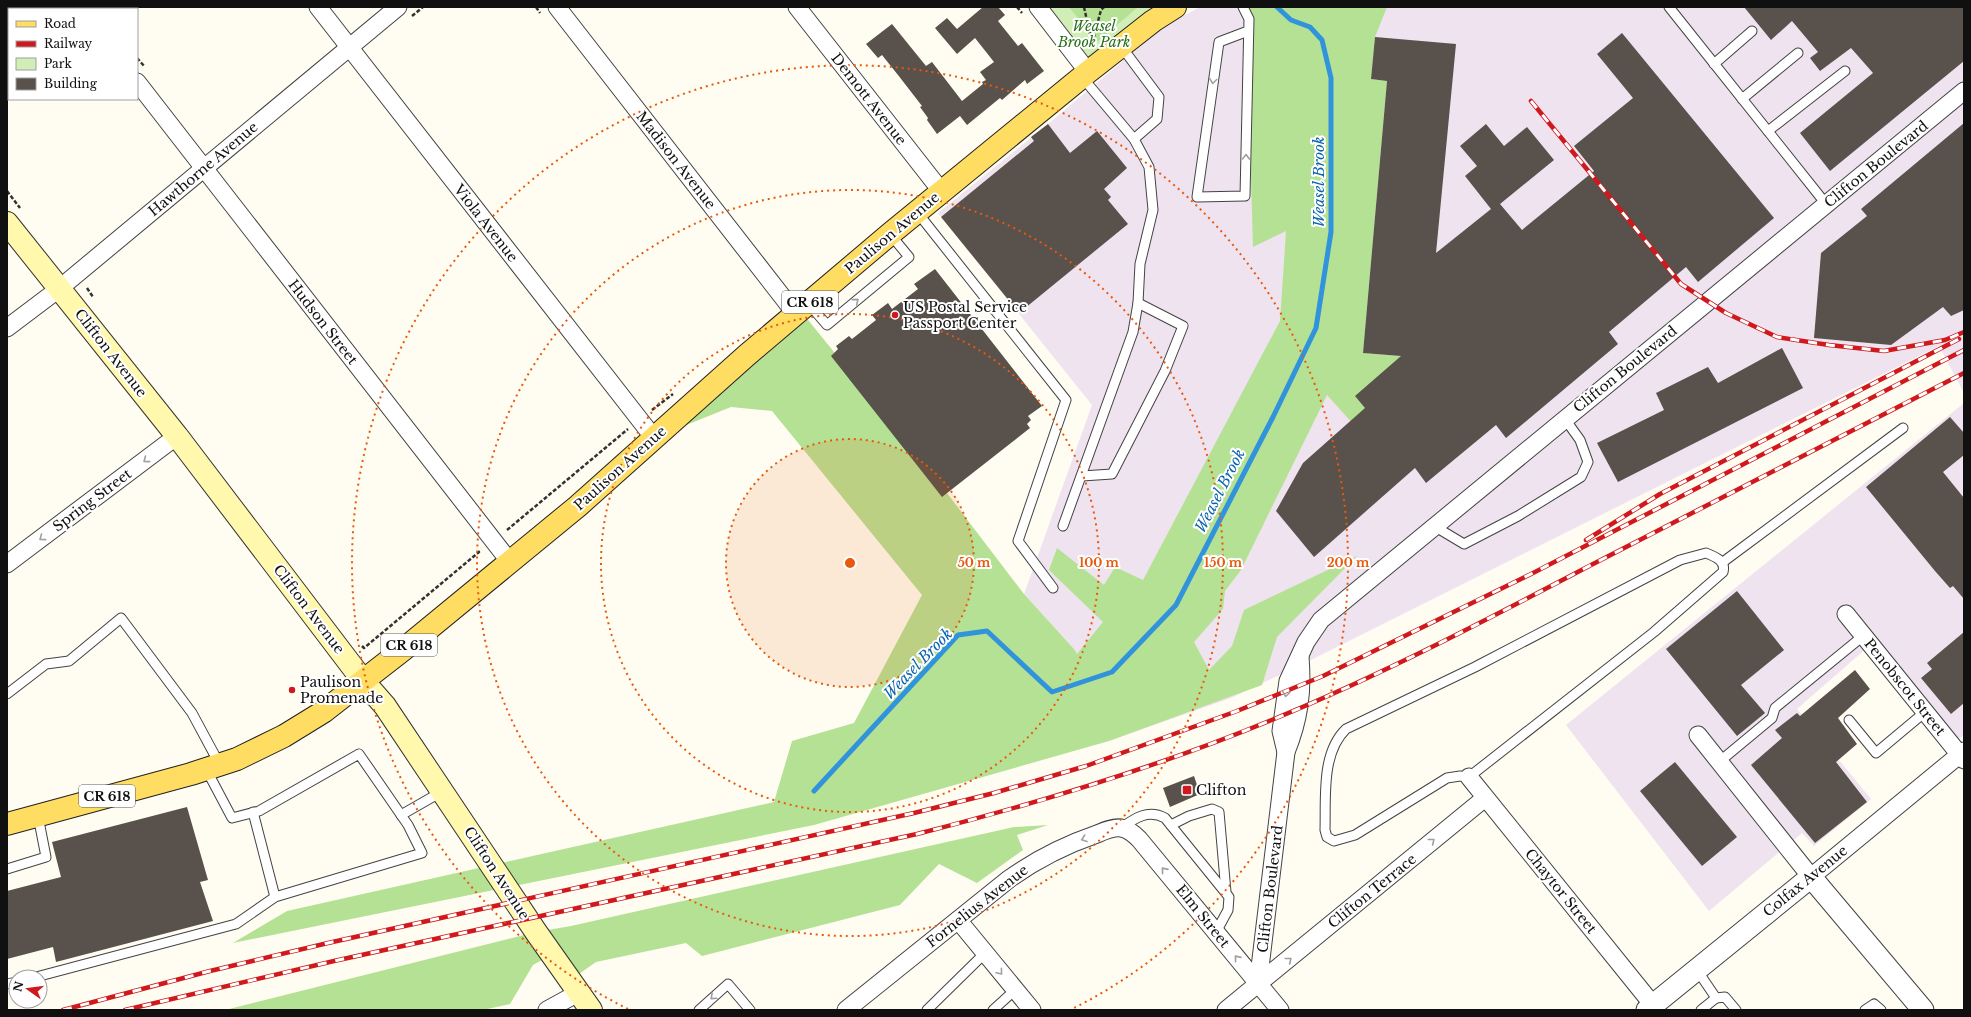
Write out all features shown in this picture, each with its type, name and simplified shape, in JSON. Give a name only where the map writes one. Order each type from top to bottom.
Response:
[{"type":"main road","name":"Paulison Avenue","points":[[7,824],[38,814],[213,767],[236,759],[284,736],[323,712],[364,682],[578,506],[802,308],[890,234],[1085,74],[1153,21],[1175,7]]},
{"type":"main road","name":"Clifton Avenue","points":[[14,216],[60,288],[177,436],[364,682],[385,706],[578,993],[591,1010]]},
{"type":"street","name":"Viola Avenue","points":[[318,7],[654,438]]},
{"type":"street","name":"Madison Avenue","points":[[557,7],[802,308]]},
{"type":"street","name":"Demott Avenue","points":[[797,7],[942,192]]},
{"type":"street","points":[[1038,7],[1085,74]]},
{"type":"street","name":"Hawthorne Avenue","points":[[7,328],[60,288],[348,47],[402,14]]},
{"type":"street","name":"Hudson Street","points":[[138,83],[510,562]]},
{"type":"street","name":"Clifton Boulevard","points":[[1258,984],[1286,752],[1281,731],[1288,681],[1300,658],[1306,642],[1321,620],[1964,92]]},
{"type":"street","name":"Spring Street","points":[[7,564],[177,436]]},
{"type":"street","name":"Penobscot Street","points":[[1846,614],[1925,712],[1962,755]]},
{"type":"street","points":[[1698,735],[1810,877],[1917,1008]]},
{"type":"street","name":"Colfax Avenue","points":[[1650,1007],[1962,755]]},
{"type":"street","name":"Chaytor Street","points":[[1468,777],[1650,1007]]},
{"type":"street","name":"Clifton Terrace","points":[[1258,984],[1485,798]]},
{"type":"street","name":"Elm Street","points":[[1121,828],[1130,831],[1139,839],[1280,1010]]},
{"type":"street","name":"Fornelius Avenue","points":[[846,1010],[1033,862],[1056,849],[1084,838],[1112,829],[1121,828]]},
{"type":"street","points":[[958,920],[1032,1010]]},
{"type":"street","points":[[1226,1010],[1258,984]]},
{"type":"street","points":[[547,1010],[578,993]]},
{"type":"lane","points":[[1243,7],[1248,19],[1248,31],[1245,196],[1197,197],[1219,42],[1248,31]]},
{"type":"lane","points":[[1669,7],[1826,204]]},
{"type":"lane","points":[[1714,64],[1752,31]]},
{"type":"lane","points":[[1121,46],[1159,97],[1157,119],[1134,139]]},
{"type":"lane","points":[[1742,99],[1798,53]]},
{"type":"lane","points":[[1768,131],[1845,71]]},
{"type":"lane","points":[[1063,526],[1133,332],[1138,303],[1140,264],[1153,210],[1149,167],[1134,139],[1085,74]]},
{"type":"lane","points":[[917,212],[1066,400],[1018,541],[1053,588]]},
{"type":"lane","points":[[802,308],[826,325],[909,257],[890,234]]},
{"type":"lane","points":[[1082,476],[1112,474],[1165,371],[1183,326],[1138,303]]},
{"type":"lane","points":[[1434,526],[1464,544],[1518,516],[1581,477],[1588,462],[1580,440],[1565,419]]},
{"type":"lane","points":[[1722,562],[1903,428]]},
{"type":"lane","points":[[1706,552],[1722,562],[1725,566],[1723,572],[1654,632],[1468,777],[1460,776],[1447,778],[1355,835],[1334,841],[1327,837],[1325,830],[1328,770],[1334,745],[1338,736],[1346,729],[1475,667],[1680,560],[1706,552]]},
{"type":"lane","points":[[7,694],[46,664],[69,661],[122,618],[192,713],[232,818],[254,812],[359,754],[401,815],[422,853],[275,897],[236,924],[48,974]]},
{"type":"lane","points":[[1719,762],[1772,718],[1775,708],[1864,636]]},
{"type":"lane","points":[[1849,720],[1876,753],[1925,712]]},
{"type":"lane","points":[[401,815],[443,791]]},
{"type":"lane","points":[[1171,825],[1189,816],[1212,809],[1219,812],[1226,892]]},
{"type":"lane","points":[[254,812],[275,897]]},
{"type":"lane","points":[[7,869],[46,857],[38,814]]},
{"type":"lane","points":[[1121,828],[1137,816],[1146,814],[1160,815],[1165,818],[1229,897],[1228,910],[1216,932]]},
{"type":"lane","points":[[927,1010],[984,953]]},
{"type":"lane","points":[[1697,970],[1716,998]]},
{"type":"lane","points":[[699,1010],[728,984],[750,1010]]},
{"type":"lane","points":[[998,1008],[1015,990]]},
{"type":"lane","points":[[1701,1010],[1716,998],[1725,997],[1736,1010]]},
{"type":"lane","points":[[1865,1010],[1877,1007]]},
{"type":"path","points":[[402,14],[423,7]]},
{"type":"path","points":[[1017,7],[1027,20]]},
{"type":"path","points":[[1084,7],[1092,44],[1101,10],[1104,7]]},
{"type":"path","points":[[1087,42],[1092,48],[1097,44]]},
{"type":"path","points":[[7,191],[14,216]]},
{"type":"path","points":[[92,284],[86,289],[96,301]]},
{"type":"path","points":[[647,404],[652,410],[676,390]]},
{"type":"path","points":[[502,525],[507,531],[629,429],[624,422]]},
{"type":"path","points":[[359,642],[364,648],[479,552],[474,546]]},
{"type":"shaded area","points":[[1200,7],[1964,7],[1964,393],[1939,346],[1313,659],[1231,698],[1109,741],[1074,649],[1024,594],[1092,405],[938,213],[1048,124],[1163,27]]},
{"type":"shaded area","points":[[1964,403],[1964,735],[1957,740],[1876,640],[1797,709],[1871,799],[1814,846],[1802,833],[1709,911],[1566,725]]},
{"type":"green space","name":"Weasel Brook Park","points":[[1043,7],[1175,7],[1088,72]]},
{"type":"green space","points":[[1069,7],[1138,7],[1097,42]]},
{"type":"green space","points":[[1246,7],[1387,7],[1375,37],[1371,79],[1387,81],[1363,353],[1401,356],[1376,421],[1363,435],[1327,395],[1241,570],[1225,591],[1223,609],[1194,642],[1209,670],[1232,646],[1244,610],[1357,556],[1277,637],[1262,685],[1109,741],[814,825],[233,943],[287,911],[774,802],[792,741],[854,723],[922,595],[772,411],[731,407],[654,438],[800,310],[924,463],[1024,594],[1077,654],[1103,622],[1049,570],[1057,548],[1104,585],[1115,567],[1143,580],[1280,321],[1286,231],[1253,247]]},
{"type":"green space","points":[[1048,825],[1017,835],[1023,850],[977,883],[939,864],[900,905],[702,956],[686,943],[596,962],[569,981],[551,955],[533,965],[510,1004],[483,1010],[225,1010],[536,932],[571,926],[1014,827]]},
{"type":"building","points":[[983,7],[998,7],[1005,15],[998,21],[1018,46],[1022,43],[1044,71],[1027,84],[1025,80],[1002,100],[1000,98],[967,125],[960,116],[937,134],[920,107],[922,106],[898,75],[882,55],[878,58],[866,44],[892,24],[926,66],[932,62],[962,101],[983,84],[982,82],[986,80],[980,72],[994,62],[975,38],[957,54],[935,28],[947,18],[957,29]]},
{"type":"building","points":[[1744,7],[1964,7],[1964,61],[1830,171],[1800,133],[1873,73],[1851,48],[1820,71],[1810,58],[1818,52],[1792,21],[1771,40]]},
{"type":"building","points":[[1622,33],[1774,218],[1698,282],[1686,267],[1609,332],[1618,344],[1506,438],[1496,425],[1426,483],[1415,468],[1314,557],[1276,511],[1303,463],[1365,408],[1355,396],[1401,356],[1363,353],[1387,81],[1371,79],[1375,37],[1456,44],[1436,253],[1491,209],[1465,176],[1477,166],[1460,146],[1486,124],[1504,146],[1527,127],[1554,160],[1500,204],[1522,230],[1594,171],[1574,146],[1633,98],[1597,54]]},
{"type":"building","points":[[1964,123],[1964,310],[1951,316],[1943,307],[1891,345],[1814,338],[1821,253],[1867,216],[1861,209]]},
{"type":"building","points":[[1048,124],[1070,153],[1097,131],[1127,168],[1104,189],[1111,197],[1108,200],[1128,224],[1019,313],[941,217],[1034,141],[1031,137]]},
{"type":"building","points":[[935,269],[1042,406],[1028,416],[1031,420],[1027,424],[1030,428],[942,497],[831,356],[838,349],[836,346],[849,336],[852,339],[876,320],[872,315],[888,303],[892,309],[918,289],[914,284]]},
{"type":"building","points":[[1782,348],[1803,388],[1618,482],[1597,443],[1664,410],[1656,393],[1708,367],[1718,383]]},
{"type":"building","points":[[1950,417],[1964,433],[1964,455],[1943,472],[1964,498],[1964,599],[1953,586],[1950,588],[1935,571],[1866,487]]},
{"type":"building","points":[[1737,591],[1784,650],[1741,685],[1765,713],[1737,736],[1666,649]]},
{"type":"building","points":[[1964,632],[1964,703],[1951,714],[1921,678],[1932,669],[1927,663]]},
{"type":"building","points":[[1855,670],[1870,689],[1838,718],[1857,744],[1836,762],[1867,802],[1815,843],[1751,765],[1782,738],[1775,730],[1797,713],[1800,716]]},
{"type":"building","points":[[1675,762],[1737,837],[1702,866],[1640,791]]},
{"type":"building","points":[[1194,776],[1200,794],[1170,807],[1163,788]]},
{"type":"building","points":[[187,807],[208,880],[200,882],[213,921],[56,962],[53,947],[7,959],[7,891],[61,877],[52,842]]},
{"type":"waterway","name":"Weasel Brook","points":[[814,791],[958,635],[987,631],[1052,692],[1112,672],[1176,605],[1273,417],[1316,328],[1331,232],[1331,78],[1322,40],[1310,27],[1291,20],[1277,7]]},
{"type":"railway","points":[[1531,101],[1681,284],[1726,313],[1777,337],[1884,351],[1945,340],[1964,332]]},
{"type":"railway","points":[[1586,540],[1660,494],[1959,339]]},
{"type":"railway","points":[[63,1010],[210,971],[328,943],[914,813],[994,793],[1086,766],[1237,711],[1323,676],[1535,572],[1964,350]]},
{"type":"railway","points":[[125,1010],[334,961],[917,834],[1053,797],[1186,753],[1315,702],[1476,625],[1964,373]]},
{"type":"place","name":"US Postal Service Passport Center","points":[[895,315]]},
{"type":"place","name":"Paulison Promenade","points":[[292,690]]},
{"type":"place","name":"Clifton","points":[[1187,790]]}]
